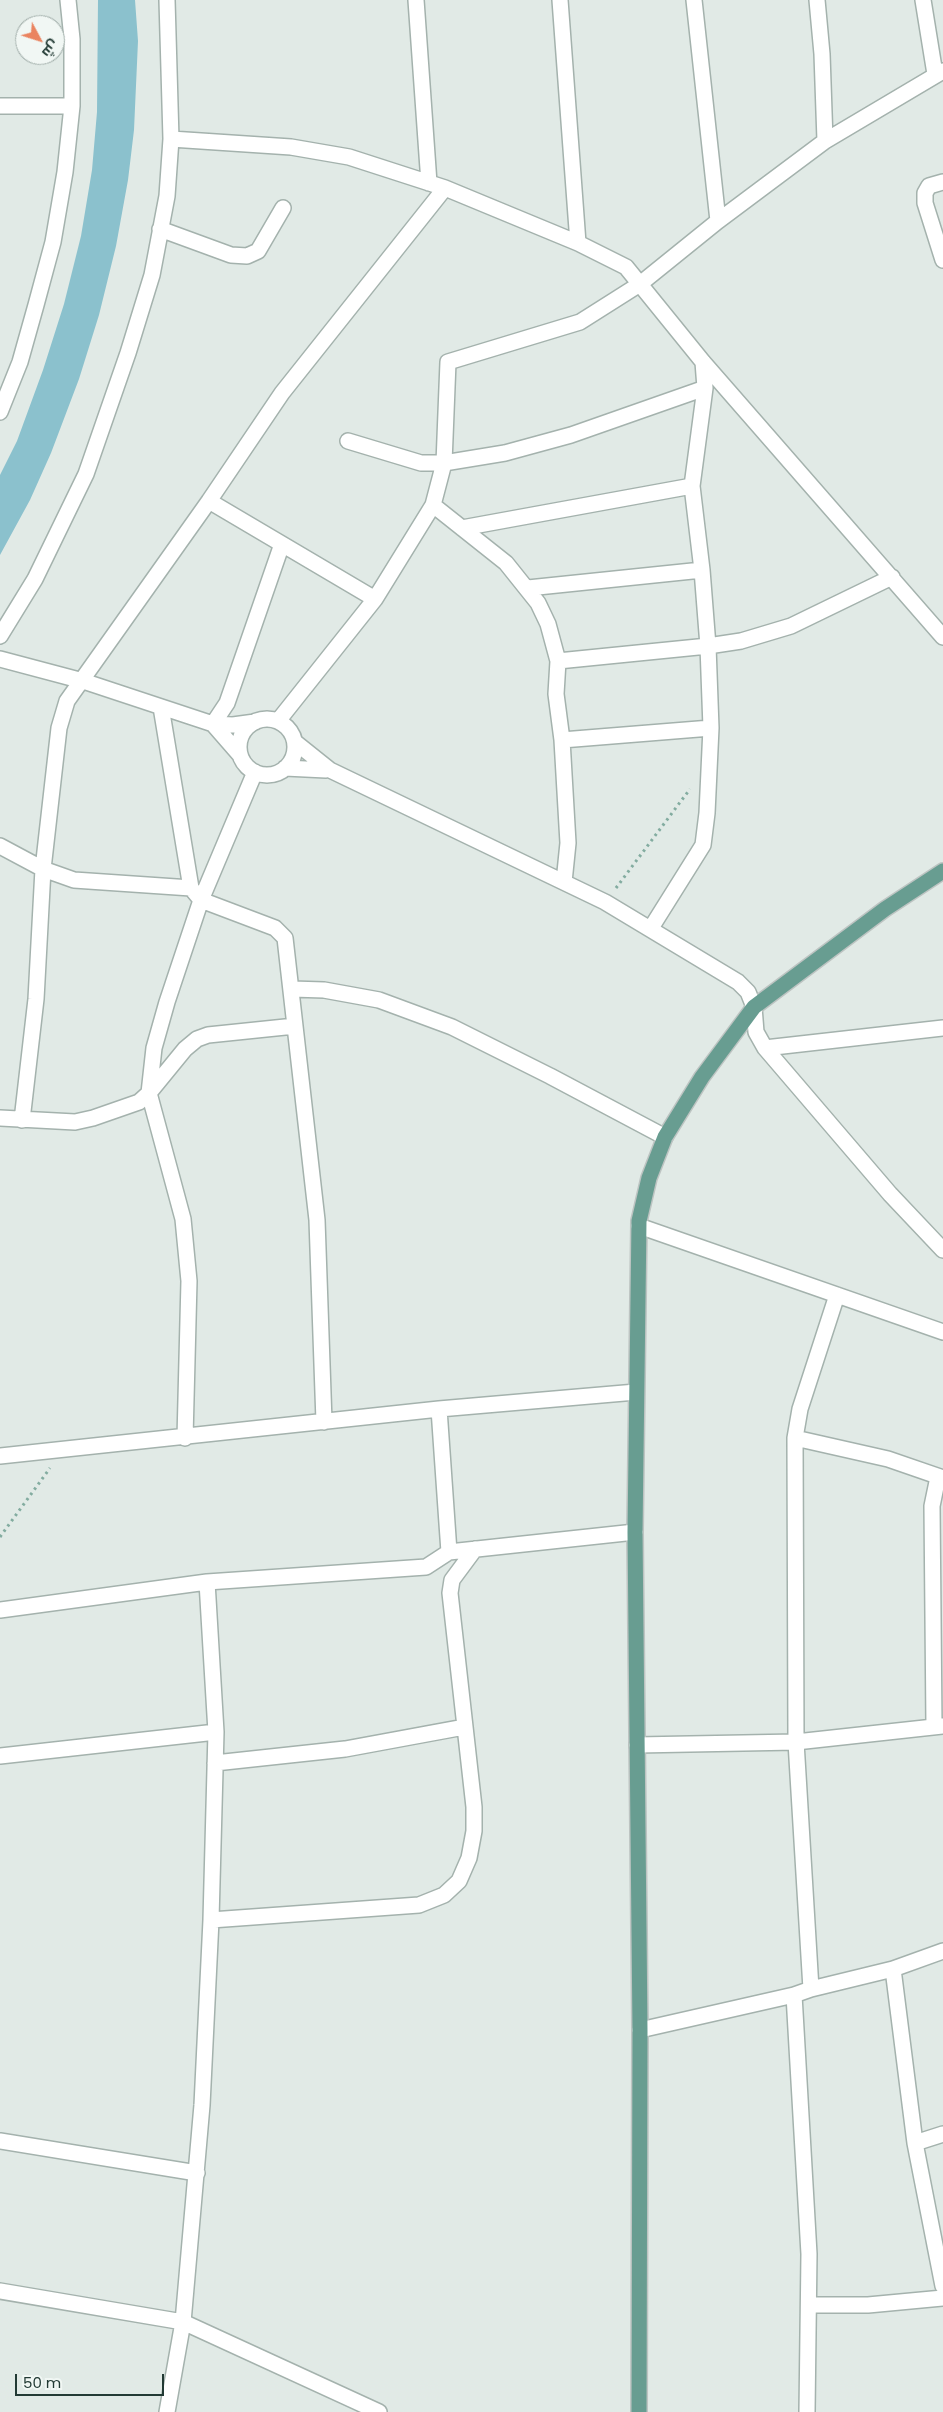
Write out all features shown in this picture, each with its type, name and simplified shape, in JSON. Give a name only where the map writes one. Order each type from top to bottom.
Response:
[{"type":"main road","points":[[639,2412],[640,2030],[635,1532],[639,1226],[649,1178],[665,1137],[702,1077],[754,1007],[885,909],[943,871]]},
{"type":"street","points":[[0,412],[20,362],[53,242],[65,172],[72,106],[72,39],[68,0]]},
{"type":"street","points":[[0,636],[35,579],[86,474],[146,293],[167,196],[170,139],[167,0]]},
{"type":"street","points":[[416,0],[428,183]]},
{"type":"street","points":[[560,0],[578,243]]},
{"type":"street","points":[[694,0],[718,221]]},
{"type":"street","points":[[817,0],[822,54],[825,141]]},
{"type":"street","points":[[278,721],[375,598],[433,505],[444,463],[448,362],[580,322],[640,284],[718,221],[825,141],[939,73],[923,0]]},
{"type":"street","points":[[0,106],[72,106]]},
{"type":"street","points":[[170,139],[292,147],[349,157],[445,188],[578,243],[626,267],[703,362],[943,637]]},
{"type":"street","points":[[943,182],[929,186],[925,193],[925,203],[943,260]]},
{"type":"street","points":[[22,1120],[36,999],[43,869],[59,728],[67,702],[209,501],[282,393],[445,188]]},
{"type":"street","points":[[160,230],[231,255],[247,256],[258,251],[283,208]]},
{"type":"street","points":[[651,928],[703,845],[711,728],[708,646],[702,570],[692,486],[705,388],[703,362]]},
{"type":"street","points":[[348,441],[421,463],[444,463],[505,453],[571,435],[705,388]]},
{"type":"street","points":[[462,528],[692,486]]},
{"type":"street","points":[[209,501],[375,598]]},
{"type":"street","points":[[433,505],[506,563],[528,588],[548,624],[558,661],[556,694],[562,740],[568,844],[564,882]]},
{"type":"street","points":[[212,724],[226,703],[282,544]]},
{"type":"street","points":[[528,588],[702,570]]},
{"type":"street","points":[[558,661],[741,641],[791,626],[892,577]]},
{"type":"street","points":[[0,659],[83,681],[212,724],[234,725],[262,719],[278,721],[291,733],[295,742],[330,770],[605,902],[738,982],[748,992],[754,1007],[756,1032],[765,1048],[890,1194],[943,1250]]},
{"type":"street","points":[[161,707],[191,888],[201,900],[275,928],[286,938],[317,1220],[324,1422]]},
{"type":"street","points":[[240,755],[240,740],[243,732],[255,722]]},
{"type":"street","points":[[212,724],[244,762],[256,772],[270,774],[285,768],[300,767],[330,770]]},
{"type":"street","points":[[562,740],[711,728]]},
{"type":"street","points":[[285,768],[291,761],[295,742]]},
{"type":"street","points":[[186,1438],[189,1281],[182,1220],[150,1094],[154,1048],[167,1002],[201,900],[256,772]]},
{"type":"street","points":[[0,846],[43,869],[74,880],[191,888]]},
{"type":"street","points":[[292,989],[324,990],[380,1000],[452,1027],[665,1137]]},
{"type":"street","points":[[0,1118],[85,1121],[139,1102],[150,1094],[186,1048],[197,1039],[208,1035],[295,1026]]},
{"type":"street","points":[[765,1048],[943,1028]]},
{"type":"street","points":[[639,1226],[943,1332]]},
{"type":"street","points":[[810,1989],[796,1742],[795,1438],[800,1409],[836,1295]]},
{"type":"street","points":[[0,1456],[186,1438],[439,1409],[636,1392]]},
{"type":"street","points":[[439,1409],[449,1552]]},
{"type":"street","points":[[637,1745],[796,1742],[938,1726],[932,1506],[940,1477],[888,1459],[795,1438]]},
{"type":"street","points":[[0,1610],[208,1582],[426,1568],[449,1552],[635,1532]]},
{"type":"street","points":[[211,1920],[419,1905],[444,1895],[459,1881],[469,1858],[474,1831],[474,1807],[450,1594],[452,1580],[475,1549]]},
{"type":"street","points":[[167,2412],[183,2322],[197,2173],[211,1920],[216,1732],[208,1582]]},
{"type":"street","points":[[214,1763],[345,1749],[464,1727]]},
{"type":"street","points":[[0,1756],[216,1732]]},
{"type":"street","points":[[640,2030],[794,1995],[810,1989],[893,1969],[943,1951]]},
{"type":"street","points":[[893,1969],[915,2143],[943,2286]]},
{"type":"street","points":[[794,1995],[809,2254],[807,2412]]},
{"type":"street","points":[[915,2143],[943,2134]]},
{"type":"street","points":[[0,2141],[197,2173]]},
{"type":"street","points":[[0,2291],[183,2322],[378,2412]]},
{"type":"street","points":[[809,2305],[868,2305],[943,2298]]},
{"type":"path","points":[[605,902],[693,786]]},
{"type":"path","points":[[0,1537],[64,1450]]},
{"type":"water","points":[[98,0],[135,0],[138,41],[134,130],[128,180],[116,246],[99,315],[79,379],[51,453],[30,500],[0,555],[0,475],[17,441],[43,370],[64,304],[81,236],[92,170],[97,112]]}]
